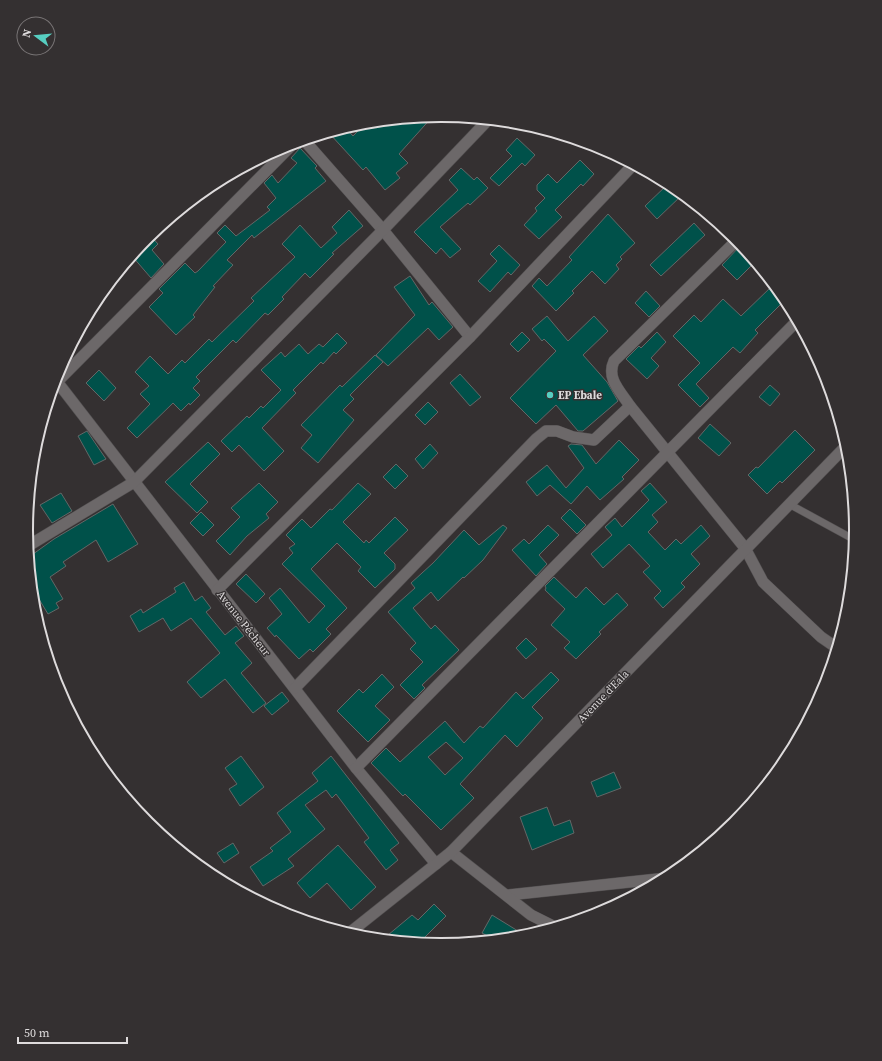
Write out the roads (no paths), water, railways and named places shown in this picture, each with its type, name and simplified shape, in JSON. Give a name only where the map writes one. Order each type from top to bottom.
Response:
[{"type":"street","points":[[33,543],[134,482],[383,230],[483,125]]},
{"type":"street","points":[[308,145],[383,230],[470,337]]},
{"type":"street","points":[[65,372],[281,156]]},
{"type":"street","points":[[217,590],[470,337],[629,169]]},
{"type":"street","points":[[732,245],[614,361],[610,372],[612,378],[630,406],[745,548],[763,582],[821,637],[832,645]]},
{"type":"street","points":[[356,768],[668,453],[793,324]]},
{"type":"street","name":"Avenue Pêcheur","points":[[59,387],[356,768],[436,864]]},
{"type":"street","points":[[295,688],[536,439],[546,431],[556,430],[573,437],[594,440],[630,406]]},
{"type":"street","name":"Avenue d'Eala","points":[[354,929],[451,852],[745,548],[841,451]]},
{"type":"street","points":[[451,852],[508,895],[531,915],[549,924]]},
{"type":"street","points":[[508,895],[652,880]]},
{"type":"lane","points":[[789,504],[849,537]]},
{"type":"place","name":"EP Ebale","points":[[550,395]]}]
